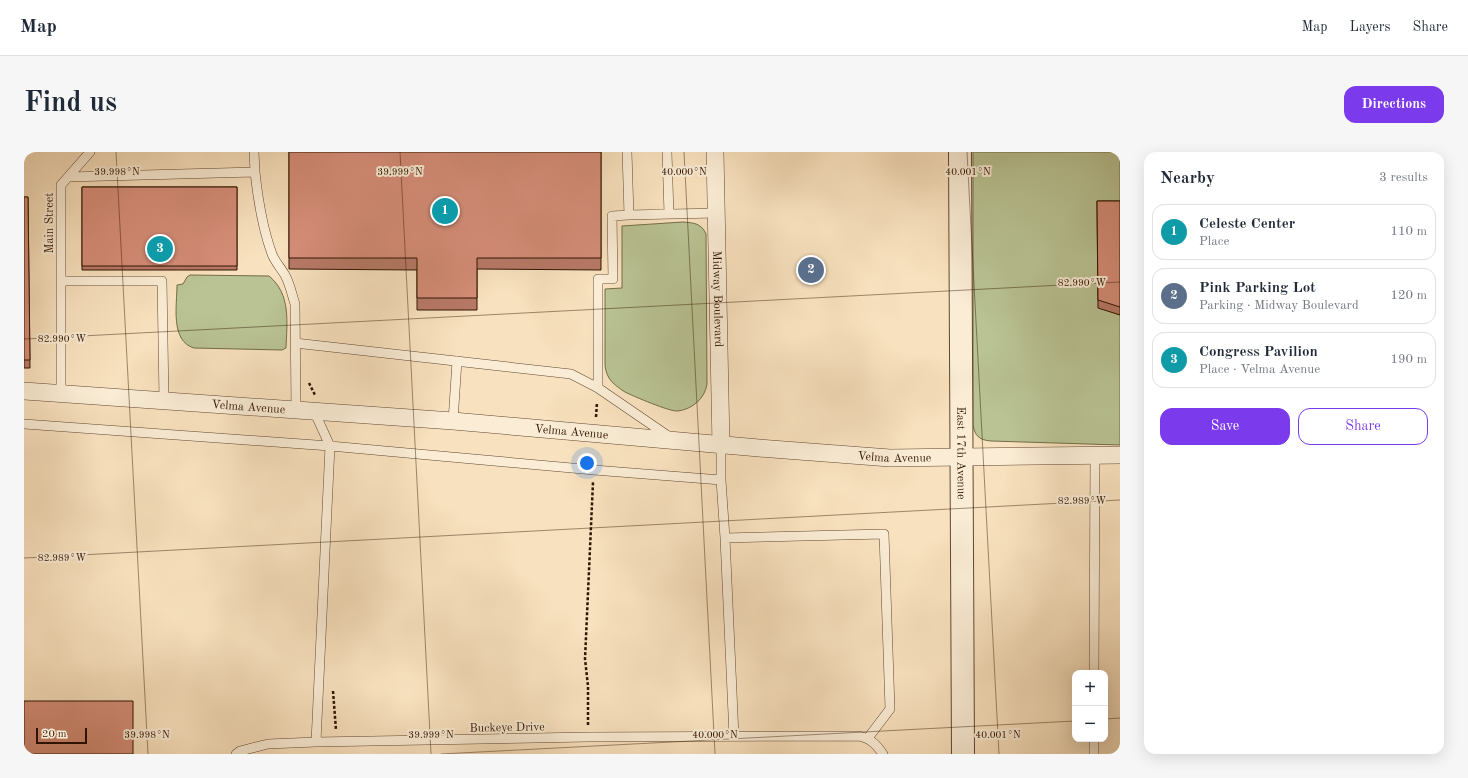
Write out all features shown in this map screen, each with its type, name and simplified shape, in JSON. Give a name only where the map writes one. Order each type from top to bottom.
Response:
[{"type":"street","name":"Midway Boulevard","points":[[715,152],[721,445]]},
{"type":"street","name":"East 17th Avenue","points":[[960,152],[964,754]]},
{"type":"street","name":"Velma Avenue","points":[[24,391],[453,421],[721,445],[890,458],[1120,455]]},
{"type":"lane","name":"Main Street","points":[[61,393],[61,185],[90,152]]},
{"type":"lane","points":[[254,152],[258,202],[264,231],[272,255],[288,281],[295,304],[296,409]]},
{"type":"lane","points":[[627,152],[629,215]]},
{"type":"lane","points":[[667,152],[669,214]]},
{"type":"lane","points":[[68,176],[255,172]]},
{"type":"lane","points":[[598,388],[598,279],[613,279],[612,216],[716,213]]},
{"type":"lane","points":[[62,281],[162,281],[164,400]]},
{"type":"lane","points":[[295,343],[571,374],[598,388],[675,441]]},
{"type":"lane","points":[[453,421],[457,361]]},
{"type":"lane","points":[[314,411],[330,446],[316,742]]},
{"type":"lane","points":[[24,424],[330,446],[721,480]]},
{"type":"lane","points":[[721,445],[721,480],[726,538],[734,736]]},
{"type":"lane","points":[[1094,670],[1095,455]]},
{"type":"lane","points":[[726,538],[884,534],[890,709],[868,738],[876,744],[883,754]]},
{"type":"lane","name":"Buckeye Drive","points":[[236,754],[268,744],[316,742],[588,737],[859,736],[868,738]]},
{"type":"lane","points":[[1094,742],[1094,754]]},
{"type":"path","points":[[596,433],[598,388]]},
{"type":"path","points":[[588,737],[588,686],[585,658],[594,470]]},
{"type":"green space","points":[[973,152],[1120,152],[1120,209],[1098,307],[1120,315],[1120,445],[991,441],[983,440],[976,435],[973,425]]},
{"type":"green space","points":[[683,222],[694,223],[702,228],[706,234],[707,384],[704,394],[697,402],[689,408],[674,411],[625,392],[614,384],[609,378],[605,365],[605,289],[622,288],[622,226]]},
{"type":"green space","points":[[190,275],[269,276],[281,291],[284,300],[287,319],[286,348],[282,350],[194,348],[186,344],[181,338],[176,321],[177,285],[183,284]]},
{"type":"building","points":[[289,152],[601,152],[601,258],[477,258],[477,298],[417,298],[417,258],[289,258]]},
{"type":"building","points":[[82,187],[237,187],[237,266],[82,266]]},
{"type":"building","points":[[24,197],[28,197],[30,360],[24,360]]},
{"type":"building","points":[[1097,201],[1120,201],[1120,307],[1098,300]]},
{"type":"building","points":[[24,701],[133,701],[133,754],[24,754]]},
{"type":"place","name":"Celeste Center","points":[[445,211]]},
{"type":"place","name":"Congress Pavilion","points":[[160,249]]},
{"type":"place","name":"Pink Parking Lot","points":[[811,270]]}]
